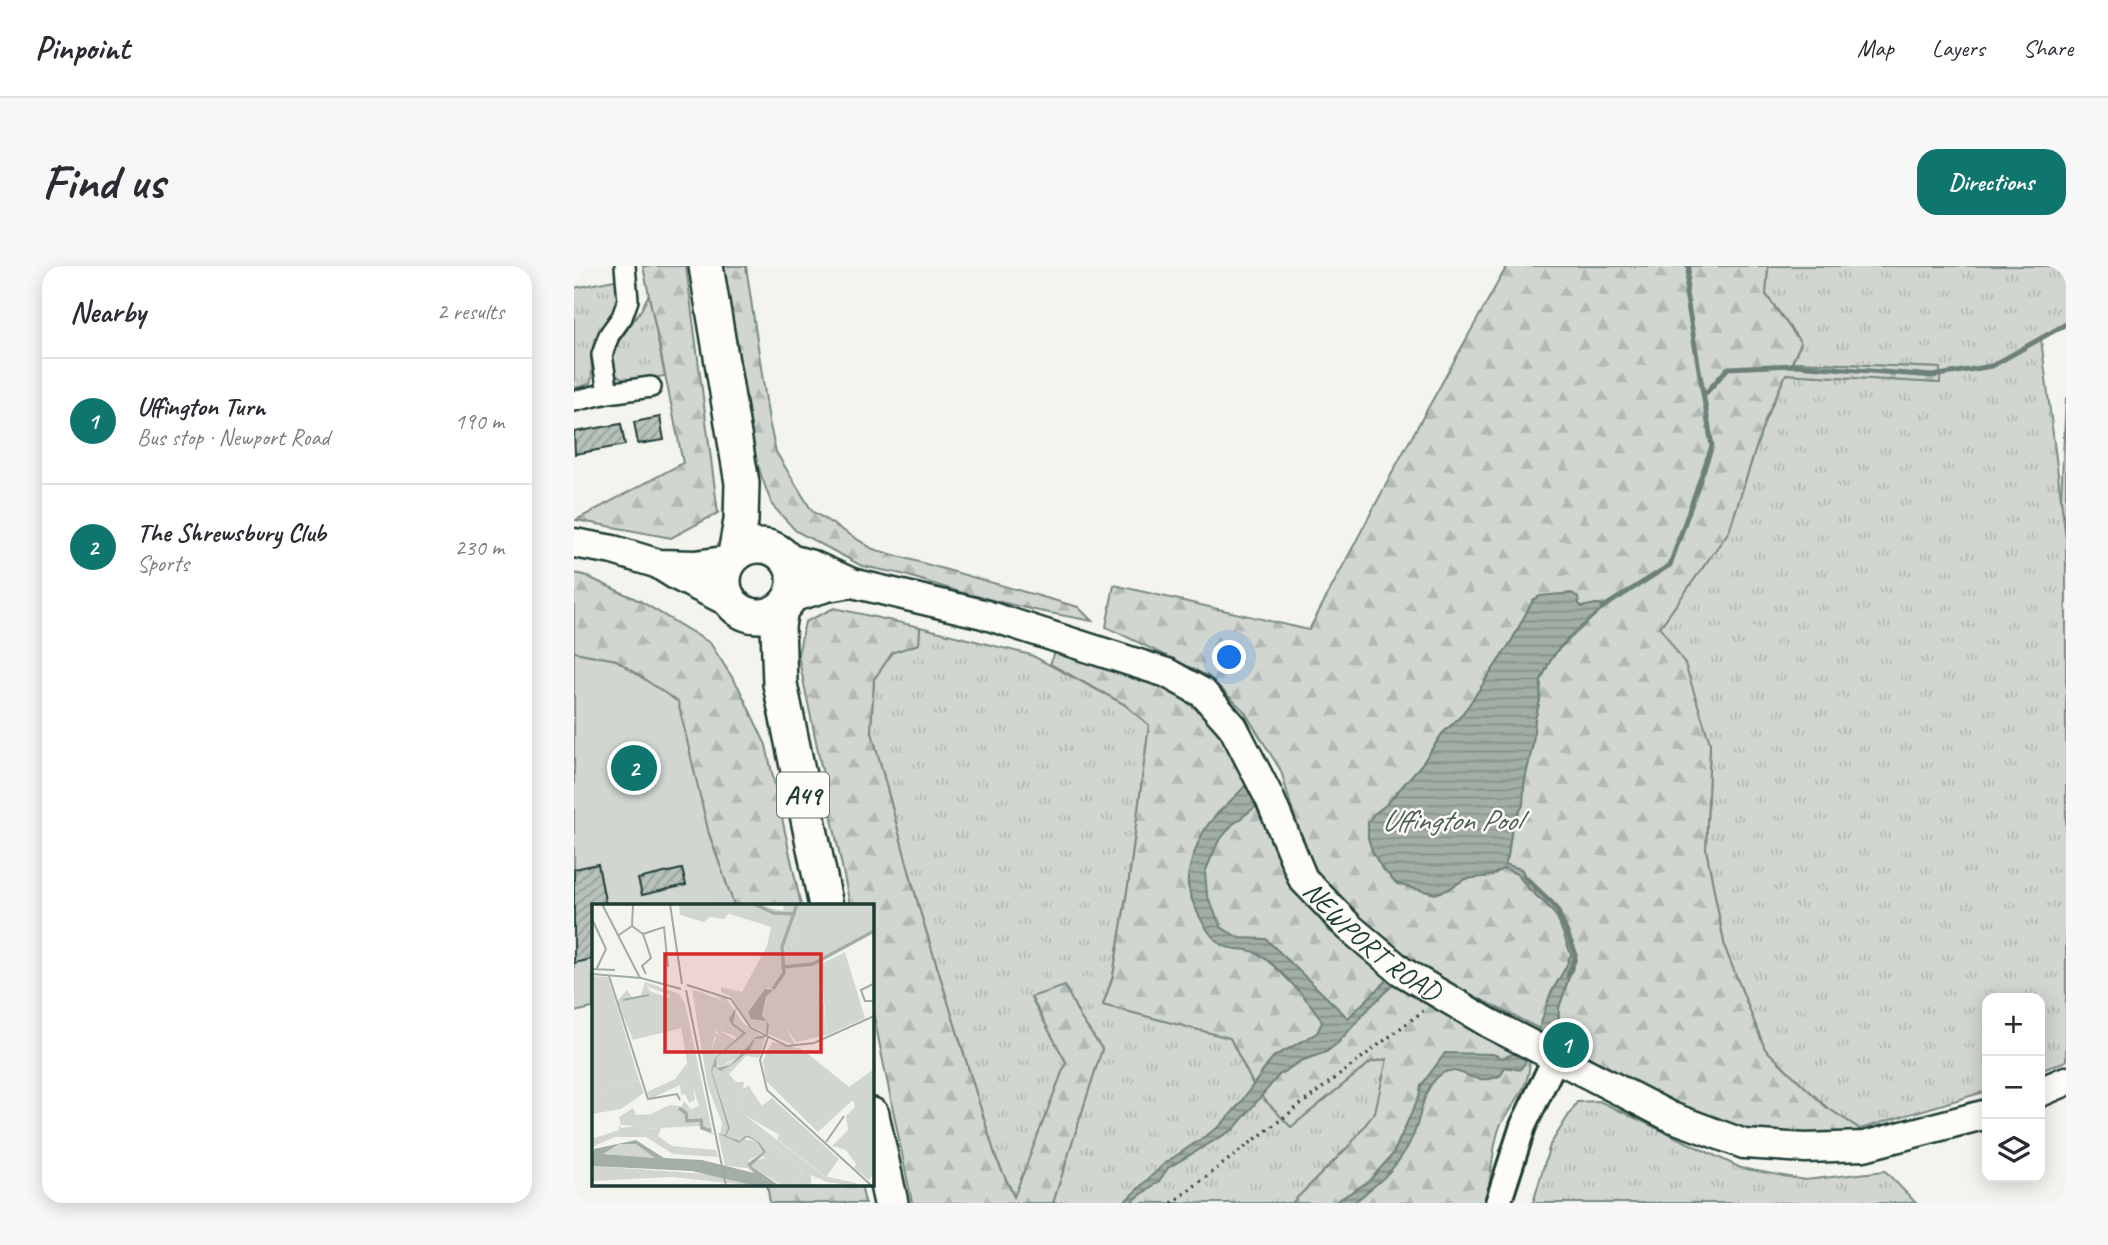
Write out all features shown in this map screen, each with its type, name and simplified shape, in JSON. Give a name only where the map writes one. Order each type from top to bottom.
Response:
[{"type":"highway","points":[[706,266],[742,483],[741,521],[733,557]]},
{"type":"highway","points":[[742,483],[794,573],[793,590],[786,603],[765,616],[739,608],[724,586],[726,568],[733,557],[743,549],[761,546],[783,555]]},
{"type":"highway","name":"A49","points":[[786,603],[778,626],[780,684],[826,904]]},
{"type":"highway","name":"A49","points":[[739,608],[780,684]]},
{"type":"highway","points":[[873,1120],[891,1203]]},
{"type":"main road","points":[[574,543],[612,550],[659,564],[695,565],[733,557]]},
{"type":"main road","name":"NEWPORT ROAD","points":[[783,555],[852,583],[983,614],[1167,673],[1203,694],[1233,727],[1270,799],[1304,879],[1349,926],[1401,971],[1522,1039],[1671,1117],[1744,1144],[1806,1149],[1864,1146],[1982,1115]]},
{"type":"main road","points":[[659,564],[739,608]]},
{"type":"main road","name":"NEWPORT ROAD","points":[[786,603],[827,587],[852,583]]},
{"type":"main road","points":[[2045,1090],[2066,1081]]},
{"type":"street","points":[[608,393],[602,355],[609,335],[622,317],[628,300],[625,266]]},
{"type":"street","points":[[574,401],[651,387]]},
{"type":"street","points":[[1498,1203],[1523,1126],[1552,1055]]},
{"type":"path","points":[[1172,1203],[1423,1012],[1436,991]]},
{"type":"green space","points":[[643,266],[686,266],[718,513],[671,538],[576,520],[683,463]]},
{"type":"green space","points":[[724,266],[746,266],[776,452],[812,511],[873,549],[1078,607],[1092,621],[963,593],[902,574],[862,566],[796,531],[772,505],[757,464]]},
{"type":"green space","points":[[1507,266],[1768,266],[1766,295],[1801,343],[1792,362],[1940,368],[1940,383],[1786,374],[1765,420],[1729,531],[1660,627],[1685,664],[1710,743],[1706,849],[1725,948],[1765,1049],[1826,1107],[1860,1129],[1844,1140],[1712,1130],[1545,1038],[1558,1026],[1559,1008],[1574,961],[1552,902],[1535,890],[1521,869],[1504,865],[1508,856],[1512,825],[1523,805],[1541,680],[1558,650],[1606,605],[1582,607],[1579,604],[1533,600],[1511,642],[1469,705],[1442,734],[1422,764],[1386,805],[1373,815],[1447,890],[1465,879],[1490,876],[1505,868],[1517,874],[1557,917],[1571,954],[1550,995],[1540,1029],[1401,956],[1351,920],[1309,868],[1281,771],[1244,711],[1208,676],[1106,627],[1114,585],[1309,630],[1399,460]]},
{"type":"green space","points":[[1768,266],[2066,266],[2066,324],[2041,339],[2066,538],[2066,1061],[2045,1069],[2045,993],[1982,993],[1982,1092],[1860,1129],[1826,1107],[1765,1049],[1725,948],[1706,849],[1710,743],[1660,627],[1729,531],[1765,420],[1786,374],[1939,383],[1939,368],[1792,362],[1801,343],[1766,294]]},
{"type":"green space","points":[[614,280],[619,283],[619,303],[592,350],[590,384],[574,388],[574,288]]},
{"type":"green space","points":[[649,294],[665,376],[627,382],[616,375],[612,355]]},
{"type":"green space","points":[[2066,397],[2066,538],[2061,498]]},
{"type":"green space","points":[[574,573],[640,601],[710,643],[739,688],[766,745],[801,904],[734,904],[709,834],[616,660],[574,652]]},
{"type":"green space","points":[[834,608],[920,627],[919,644],[893,652],[874,679],[871,729],[919,908],[996,1158],[1014,1197],[1066,1062],[1031,997],[1065,986],[1080,1017],[1102,1049],[1053,1203],[912,1203],[873,1012],[873,904],[850,904],[798,655],[805,622]]},
{"type":"green space","points":[[920,627],[1031,655],[1124,704],[1149,725],[1129,880],[1113,976],[1103,1005],[1230,1038],[1261,1096],[1291,1127],[1371,1062],[1387,1059],[1379,1107],[1350,1145],[1292,1203],[1053,1203],[1102,1049],[1080,1017],[1065,987],[1031,997],[1066,1062],[1015,1198],[996,1158],[919,908],[871,729],[874,679],[893,652],[919,644]]},
{"type":"green space","points":[[1056,650],[1163,684],[1206,717],[1234,745],[1290,880],[1329,931],[1392,975],[1529,1056],[1526,1082],[1501,1123],[1497,1135],[1486,1203],[1292,1203],[1350,1145],[1375,1112],[1387,1059],[1371,1062],[1291,1127],[1261,1096],[1230,1038],[1103,1005],[1113,976],[1129,880],[1149,725],[1124,704],[1050,664]]},
{"type":"green space","points":[[574,652],[616,660],[678,702],[709,834],[734,904],[592,904],[592,1008],[574,1012]]},
{"type":"green space","points":[[1599,1101],[1741,1168],[1805,1180],[1885,1171],[1916,1203],[1533,1203],[1550,1145],[1577,1102]]},
{"type":"green space","points":[[767,1186],[861,1186],[865,1203],[770,1203]]},
{"type":"water","name":"Uffington Pool","points":[[1572,593],[1578,597],[1582,607],[1607,605],[1558,649],[1541,680],[1523,805],[1512,825],[1505,864],[1521,869],[1535,890],[1552,902],[1573,944],[1574,961],[1559,1008],[1558,1026],[1529,1056],[1520,1070],[1505,1067],[1501,1075],[1485,1079],[1456,1071],[1440,1075],[1427,1092],[1412,1138],[1396,1163],[1357,1200],[1334,1203],[1369,1181],[1393,1154],[1421,1086],[1445,1053],[1493,1054],[1502,1058],[1522,1051],[1537,1035],[1550,995],[1566,967],[1571,954],[1557,917],[1517,874],[1504,868],[1490,876],[1465,879],[1435,894],[1397,884],[1381,867],[1373,853],[1368,838],[1368,822],[1422,764],[1442,734],[1469,705],[1511,642],[1533,600],[1540,596]]},
{"type":"water","points":[[1251,778],[1262,802],[1232,825],[1218,842],[1205,872],[1207,895],[1221,927],[1239,938],[1266,939],[1348,1018],[1392,975],[1399,979],[1338,1043],[1326,1052],[1301,1061],[1279,1075],[1234,1129],[1168,1168],[1159,1181],[1130,1203],[1123,1203],[1164,1164],[1220,1126],[1273,1057],[1317,1033],[1322,1022],[1292,984],[1263,958],[1252,951],[1234,949],[1215,940],[1200,918],[1190,892],[1188,879],[1191,864],[1205,829]]},
{"type":"building","points":[[660,417],[664,440],[638,444],[634,422]]},
{"type":"building","points":[[621,424],[625,445],[575,454],[574,432]]},
{"type":"building","points":[[598,864],[606,904],[592,904],[592,959],[574,963],[574,869]]},
{"type":"building","points":[[682,869],[686,885],[642,895],[638,879]]},
{"type":"waterway","points":[[1602,608],[1670,565],[1712,446],[1686,293],[1689,266]]},
{"type":"waterway","points":[[1705,394],[1728,368],[1795,365],[1933,376],[1992,366],[2066,324]]},
{"type":"waterway","points":[[1524,876],[1556,907],[1575,952],[1568,976]]},
{"type":"place","name":"The Shrewsbury Club","points":[[634,768]]},
{"type":"place","name":"Uffington Turn","points":[[1566,1045]]}]
